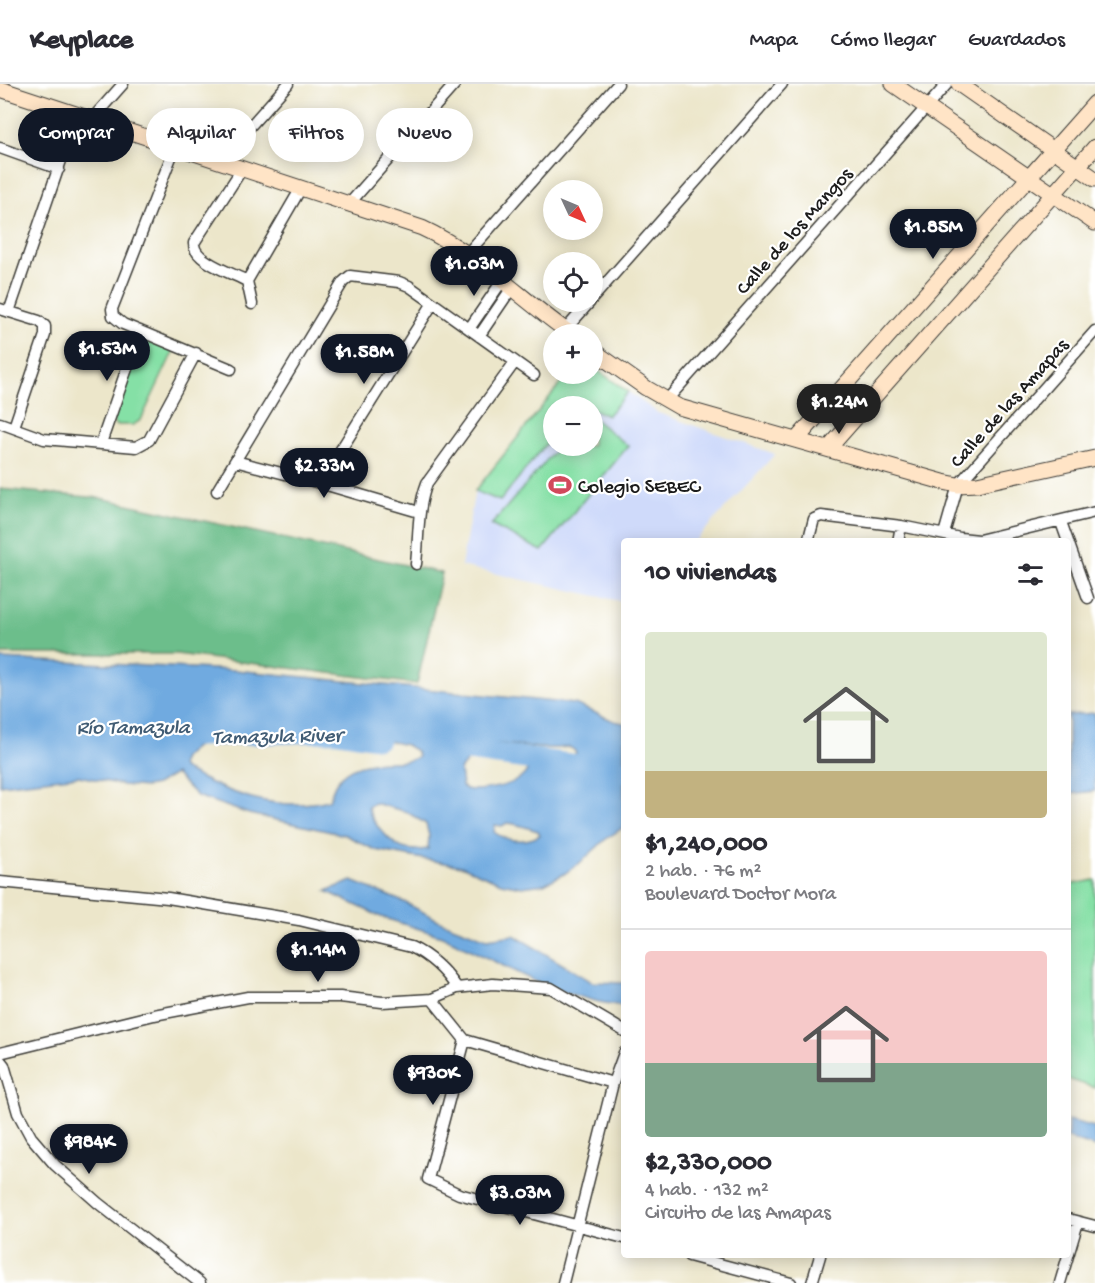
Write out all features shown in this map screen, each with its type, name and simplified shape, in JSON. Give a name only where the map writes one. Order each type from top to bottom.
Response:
[{"type":"street","points":[[102,108],[123,84]]},
{"type":"street","points":[[256,120],[288,84]]},
{"type":"street","points":[[349,204],[454,84]]},
{"type":"street","points":[[466,255],[618,84]]},
{"type":"street","points":[[603,286],[782,84]]},
{"type":"street","points":[[893,84],[1095,223]]},
{"type":"street","name":"Calle de los Mangos","points":[[666,401],[947,84]]},
{"type":"street","points":[[959,84],[1095,179]]},
{"type":"street","points":[[0,89],[59,108]]},
{"type":"street","points":[[796,440],[1095,103]]},
{"type":"street","points":[[828,449],[1095,147]]},
{"type":"street","points":[[0,148],[59,169]]},
{"type":"street","points":[[14,427],[45,335],[45,326],[39,321],[4,311],[61,162]]},
{"type":"street","points":[[169,162],[112,309],[113,316],[117,321],[231,369]]},
{"type":"street","points":[[222,162],[429,231],[466,255],[558,324]]},
{"type":"street","points":[[242,169],[193,247],[201,258],[247,281]]},
{"type":"street","points":[[252,304],[247,281],[301,188]]},
{"type":"street","points":[[217,491],[343,282],[350,276],[399,282],[409,286],[534,375]]},
{"type":"street","points":[[474,332],[507,285]]},
{"type":"street","points":[[320,483],[433,303]]},
{"type":"street","points":[[101,443],[140,331]]},
{"type":"street","name":"Calle de las Amapas","points":[[944,534],[958,484],[1095,331]]},
{"type":"street","points":[[0,423],[44,439],[136,447],[149,440],[196,353]]},
{"type":"street","points":[[603,358],[666,401],[695,412],[943,482],[958,484],[994,481],[1095,458]]},
{"type":"street","points":[[416,564],[419,512],[427,483],[515,362]]},
{"type":"street","points":[[235,461],[419,512]]},
{"type":"street","points":[[993,538],[1095,512]]},
{"type":"street","points":[[809,538],[814,519],[821,516],[901,526],[960,538]]},
{"type":"street","points":[[1061,522],[1067,538]]},
{"type":"street","points":[[899,538],[901,526]]},
{"type":"street","points":[[1071,550],[1088,598]]},
{"type":"street","points":[[0,882],[168,898],[299,920],[411,947],[423,952],[450,977],[457,988]]},
{"type":"street","points":[[0,1053],[154,1014],[248,997],[339,998],[382,1002],[432,999],[457,988],[493,984],[551,988],[621,1029]]},
{"type":"street","points":[[432,999],[465,1040],[612,1083]]},
{"type":"street","points":[[465,1040],[428,1179],[459,1194],[523,1213],[621,1237]]},
{"type":"street","points":[[0,1060],[4,1065],[18,1113],[31,1137],[55,1165],[98,1203],[200,1283]]},
{"type":"street","points":[[564,1283],[576,1225],[612,1083],[621,1060]]},
{"type":"street","points":[[1073,1221],[1095,1226]]},
{"type":"street","points":[[697,1258],[791,1283]]},
{"type":"street","points":[[812,1283],[819,1258]]},
{"type":"street","points":[[1060,1283],[1065,1258]]},
{"type":"shaded area","name":"Colegio SEBEC","points":[[603,374],[658,413],[775,454],[698,538],[621,538],[621,601],[461,566],[475,491],[543,405],[543,456],[603,456],[603,396],[551,396],[560,384],[603,384]]},
{"type":"green space","points":[[138,336],[174,350],[141,420],[133,425],[116,425],[112,420]]},
{"type":"green space","name":"Colegio SEBEC","points":[[603,374],[628,392],[607,416],[603,414],[603,396],[551,396],[560,384],[603,384]]},
{"type":"green space","name":"Colegio SEBEC","points":[[543,405],[543,447],[500,501],[475,491]]},
{"type":"green space","name":"Colegio SEBEC","points":[[603,426],[628,446],[542,551],[491,525],[550,456],[603,456]]},
{"type":"green space","points":[[0,489],[100,498],[442,573],[417,684],[176,654],[0,654]]},
{"type":"green space","points":[[1095,880],[1095,1088],[1071,1080],[1071,884]]},
{"type":"water","name":"Río Tamazula","points":[[0,659],[235,670],[575,704],[621,722],[621,829],[564,874],[544,884],[522,887],[501,883],[461,866],[375,850],[345,835],[249,814],[197,796],[175,774],[156,785],[146,787],[79,776],[0,785]],"holes":[[[241,726],[334,729],[406,745],[416,751],[418,756],[405,761],[360,765],[353,768],[336,783],[329,800],[310,803],[290,804],[252,798],[234,793],[182,768],[183,758],[195,747],[225,729]],[[481,744],[569,748],[576,753],[573,756],[544,764],[530,763],[522,777],[507,784],[489,789],[466,789],[462,786],[460,770]],[[374,803],[407,812],[426,824],[429,836],[428,849],[402,848],[387,837],[370,814],[368,807]],[[507,823],[538,831],[540,835],[523,840],[511,839],[494,832],[495,825],[502,826]]]},
{"type":"water","points":[[1095,713],[1095,791],[1071,794],[1071,715]]},
{"type":"water","points":[[352,881],[404,902],[442,922],[487,939],[514,935],[592,982],[621,983],[621,1006],[549,988],[442,936],[381,917],[326,891]]},
{"type":"water","points":[[1071,1121],[1095,1127],[1095,1147],[1071,1139]]},
{"type":"waterway","name":"Tamazula River","points":[[184,736],[335,731],[379,738]]},
{"type":"waterway","name":"Tamazula River","points":[[444,747],[621,772]]},
{"type":"place","name":"Colegio SEBEC","points":[[560,485]]}]
